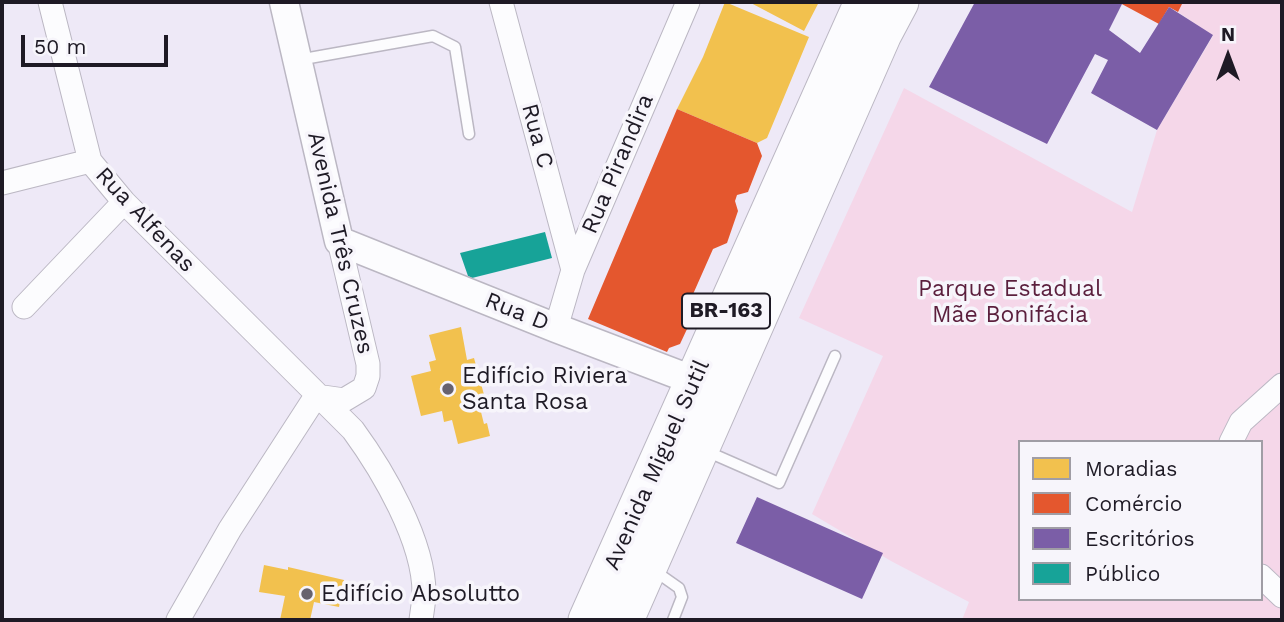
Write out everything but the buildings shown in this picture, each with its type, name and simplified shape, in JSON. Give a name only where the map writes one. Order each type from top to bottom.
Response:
[{"type":"highway","name":"Avenida Miguel Sutil","points":[[587,620],[863,2]]},
{"type":"highway","name":"Avenida Miguel Sutil","points":[[625,620],[883,34],[900,2]]},
{"type":"street","name":"Rua Alfenas","points":[[50,2],[90,161],[124,202],[316,396]]},
{"type":"street","name":"Avenida Três Cruzes","points":[[284,2],[368,364],[364,388],[344,400],[316,396]]},
{"type":"street","name":"Rua C","points":[[501,2],[573,270]]},
{"type":"street","name":"Rua Pirandira","points":[[556,328],[573,270],[688,2]]},
{"type":"street","points":[[2,183],[90,161]]},
{"type":"street","points":[[24,307],[124,202]]},
{"type":"street","name":"Rua D","points":[[339,241],[695,381]]},
{"type":"street","points":[[1232,440],[1241,422],[1282,386]]},
{"type":"street","points":[[178,620],[230,529],[316,396],[353,430],[369,451],[400,508],[418,556],[424,592],[421,620]]},
{"type":"street","points":[[1263,578],[1282,596]]},
{"type":"lane","points":[[298,60],[433,36],[455,47],[469,134]]},
{"type":"lane","points":[[701,449],[779,482],[835,356]]},
{"type":"lane","points":[[649,567],[679,588],[682,597],[673,620]]},
{"type":"green space","name":"Parque Estadual Mãe Bonifácia","points":[[1183,2],[1282,2],[1282,620],[962,620],[969,602],[891,561],[812,514],[883,356],[799,318],[904,88],[1132,212],[1157,130],[1213,36],[1178,12]]},
{"type":"place","name":"Edifício Riviera Santa Rosa","points":[[448,389]]},
{"type":"place","name":"Edifício Absolutto","points":[[307,594]]}]
